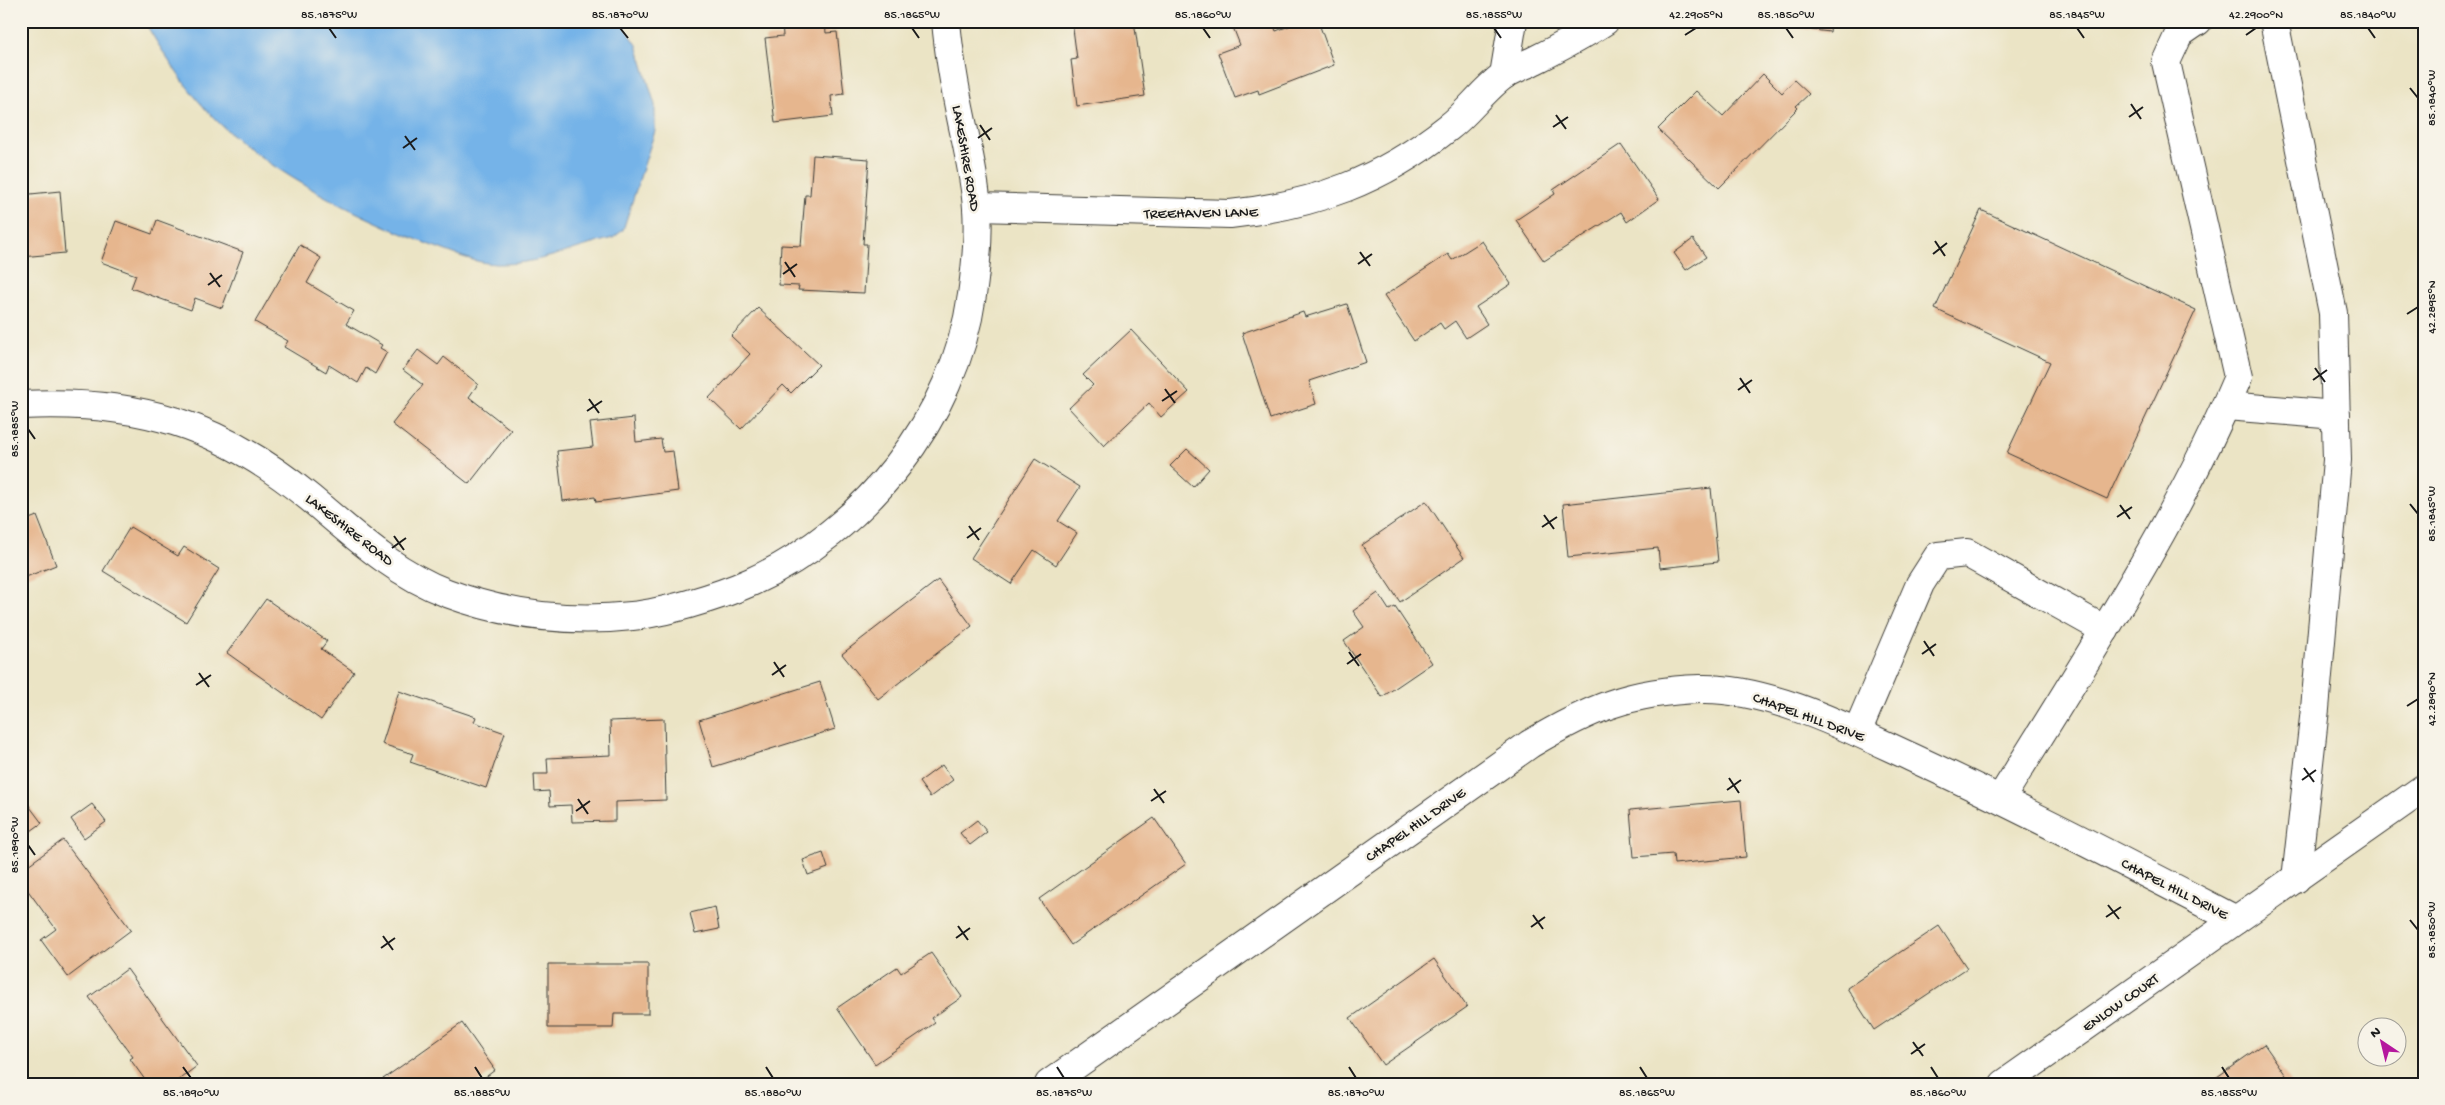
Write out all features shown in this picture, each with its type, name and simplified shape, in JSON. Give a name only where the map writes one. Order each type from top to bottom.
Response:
[{"type":"street","name":"LAKESHIRE ROAD","points":[[21,405],[63,403],[138,410],[178,422],[217,437],[254,457],[287,480],[350,533],[407,573],[443,591],[475,602],[522,614],[565,618],[636,616],[712,597],[750,583],[781,567],[812,546],[850,516],[881,485],[908,452],[931,416],[949,378],[972,297],[977,207],[956,96],[946,21]]},
{"type":"street","points":[[1504,75],[1513,21]]},
{"type":"street","name":"TREEHAVEN LANE","points":[[977,207],[1230,214],[1307,202],[1347,188],[1387,169],[1422,148],[1450,126],[1504,75],[1584,35],[1605,21]]},
{"type":"street","points":[[2001,798],[2105,630],[2168,520],[2226,406],[2238,377],[2166,62],[2179,34],[2198,21]]},
{"type":"street","points":[[2274,21],[2333,312],[2336,415],[2337,460],[2315,709],[2296,879]]},
{"type":"street","points":[[2226,406],[2336,415]]},
{"type":"street","points":[[1857,732],[1920,584],[1938,556],[1967,553],[2105,630]]},
{"type":"street","name":"CHAPEL HILL DRIVE","points":[[1049,1084],[1492,769],[1545,735],[1600,706],[1635,696],[1664,691],[1702,689],[1739,692],[1771,700],[1857,732],[2001,798],[2236,920],[2424,788]]},
{"type":"street","name":"ENLOW COURT","points":[[2004,1084],[2236,920]]},
{"type":"water","points":[[144,21],[621,21],[637,45],[655,105],[655,131],[623,230],[613,238],[526,262],[496,264],[479,262],[430,245],[346,208],[265,160],[241,142],[207,111],[178,74]]},
{"type":"building","points":[[782,21],[825,21],[826,33],[837,32],[844,94],[831,96],[833,116],[775,123],[765,38],[783,36]]},
{"type":"building","points":[[1072,21],[1134,21],[1145,96],[1077,106],[1071,60],[1077,59]]},
{"type":"building","points":[[1272,21],[1276,31],[1302,21],[1318,21],[1334,65],[1259,94],[1258,90],[1235,98],[1218,53],[1240,45],[1231,22]]},
{"type":"building","points":[[1773,21],[1831,21],[1830,32],[1772,25]]},
{"type":"building","points":[[1763,74],[1782,93],[1794,80],[1809,94],[1796,106],[1798,108],[1719,188],[1658,129],[1696,91],[1723,116]]},
{"type":"building","points":[[1621,144],[1659,199],[1627,222],[1621,212],[1544,261],[1516,220],[1555,194],[1553,190]]},
{"type":"building","points":[[813,155],[869,159],[863,244],[867,244],[864,293],[798,290],[799,286],[779,285],[781,245],[801,246],[805,195],[810,195]]},
{"type":"building","points":[[60,191],[65,253],[21,257],[21,195]]},
{"type":"building","points":[[1981,210],[2196,310],[2107,499],[2007,453],[2050,362],[1935,309]]},
{"type":"building","points":[[157,220],[243,252],[222,308],[195,298],[191,310],[131,288],[136,275],[101,262],[116,221],[152,234]]},
{"type":"building","points":[[1693,239],[1706,257],[1686,270],[1674,253]]},
{"type":"building","points":[[1482,241],[1511,284],[1476,307],[1487,324],[1466,338],[1455,321],[1444,329],[1440,323],[1414,341],[1384,296],[1448,254],[1452,260]]},
{"type":"building","points":[[300,245],[321,258],[307,283],[354,311],[346,324],[382,345],[380,348],[387,352],[375,374],[366,368],[358,383],[329,365],[326,372],[284,347],[288,341],[255,322]]},
{"type":"building","points":[[1347,304],[1366,362],[1309,381],[1316,404],[1270,419],[1242,333],[1303,312],[1305,317]]},
{"type":"building","points":[[758,308],[819,365],[791,393],[783,385],[741,429],[709,398],[750,354],[731,336]]},
{"type":"building","points":[[1131,330],[1189,392],[1161,417],[1149,403],[1104,446],[1069,408],[1093,385],[1083,375]]},
{"type":"building","points":[[418,350],[438,365],[444,357],[478,384],[469,397],[511,430],[469,484],[392,424],[423,385],[403,370]]},
{"type":"building","points":[[634,418],[636,442],[661,439],[663,452],[673,451],[678,491],[596,502],[595,497],[563,501],[557,451],[593,447],[590,423]]},
{"type":"building","points":[[1187,449],[1209,469],[1193,487],[1170,466]]},
{"type":"building","points":[[1035,459],[1080,487],[1058,521],[1077,533],[1056,565],[1034,550],[1011,584],[971,558]]},
{"type":"building","points":[[1711,488],[1718,562],[1660,568],[1658,548],[1568,557],[1563,504]]},
{"type":"building","points":[[1426,501],[1464,558],[1400,602],[1362,545]]},
{"type":"building","points":[[37,516],[56,565],[21,579],[21,522]]},
{"type":"building","points":[[130,527],[178,556],[184,547],[219,569],[186,622],[103,571]]},
{"type":"building","points":[[938,580],[972,626],[878,699],[842,654]]},
{"type":"building","points":[[1378,593],[1389,610],[1395,607],[1432,663],[1382,697],[1344,641],[1364,627],[1353,611]]},
{"type":"building","points":[[266,599],[327,641],[321,649],[354,672],[321,720],[227,653]]},
{"type":"building","points":[[820,682],[835,729],[713,767],[699,720]]},
{"type":"building","points":[[399,691],[476,717],[474,722],[505,733],[486,788],[410,762],[413,754],[382,744]]},
{"type":"building","points":[[664,719],[666,800],[615,802],[615,821],[572,822],[571,805],[550,806],[549,791],[535,792],[534,774],[548,774],[547,758],[611,755],[610,721]]},
{"type":"building","points":[[942,765],[953,780],[930,797],[919,782]]},
{"type":"building","points":[[21,795],[42,823],[21,838]]},
{"type":"building","points":[[1741,800],[1746,857],[1674,864],[1673,854],[1634,857],[1630,810]]},
{"type":"building","points":[[92,804],[106,822],[84,838],[71,819]]},
{"type":"building","points":[[1154,818],[1186,864],[1071,945],[1039,899]]},
{"type":"building","points":[[977,820],[987,832],[970,845],[960,833]]},
{"type":"building","points":[[63,840],[131,930],[68,977],[41,940],[56,929],[21,881],[21,870]]},
{"type":"building","points":[[823,853],[828,868],[808,875],[803,860]]},
{"type":"building","points":[[715,907],[719,929],[695,934],[690,913]]},
{"type":"building","points":[[1939,926],[1967,968],[1874,1030],[1847,988]]},
{"type":"building","points":[[931,953],[962,997],[932,1018],[935,1023],[875,1064],[837,1008],[897,967],[901,973]]},
{"type":"building","points":[[1434,959],[1467,1007],[1383,1065],[1350,1018]]},
{"type":"building","points":[[548,964],[648,964],[648,1014],[614,1014],[613,1028],[548,1028]]},
{"type":"building","points":[[127,969],[197,1066],[173,1084],[148,1084],[130,1059],[133,1057],[89,997]]},
{"type":"building","points":[[462,1023],[495,1070],[476,1084],[376,1084]]},
{"type":"building","points":[[2264,1044],[2292,1084],[2207,1084]]}]
